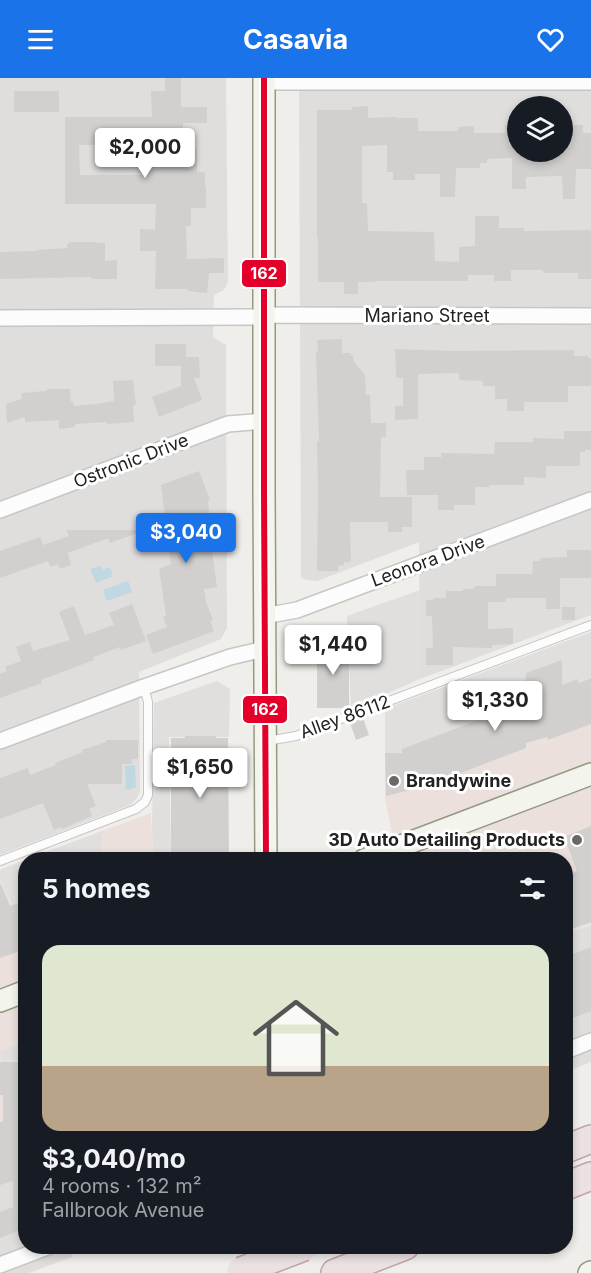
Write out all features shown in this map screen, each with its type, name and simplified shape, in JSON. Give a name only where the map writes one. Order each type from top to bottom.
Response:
[{"type":"highway","points":[[573,1146],[591,1139]]},
{"type":"highway","points":[[573,1183],[591,1176]]},
{"type":"highway","points":[[238,1272],[286,1254]]},
{"type":"highway","points":[[335,1273],[384,1254]]},
{"type":"main road","points":[[264,80],[266,852]]},
{"type":"main road","points":[[385,852],[591,774]]},
{"type":"main road","points":[[0,1001],[18,994]]},
{"type":"main road","points":[[268,1273],[269,1254]]},
{"type":"street","points":[[264,80],[591,82]]},
{"type":"street","name":"Mariano Street","points":[[0,318],[591,316]]},
{"type":"street","name":"Ostronic Drive","points":[[0,510],[228,424],[264,421]]},
{"type":"street","name":"Leonora Drive","points":[[264,616],[297,610],[591,500]]},
{"type":"street","points":[[0,741],[230,657],[264,649]]},
{"type":"street","points":[[573,1048],[591,1041]]},
{"type":"street","points":[[0,1265],[29,1254]]},
{"type":"lane","name":"Alley 86112","points":[[265,741],[296,736],[591,625]]},
{"type":"lane","points":[[24,852],[136,809],[145,802],[148,795],[148,702],[144,687]]},
{"type":"lane","points":[[0,861],[18,854]]},
{"type":"shaded area","points":[[0,78],[226,78],[228,282],[224,290],[214,295],[213,337],[226,345],[227,628],[221,639],[139,672],[140,792],[130,805],[0,855]]},
{"type":"shaded area","points":[[299,78],[591,78],[591,615],[420,679],[419,542],[317,581],[301,577]]},
{"type":"shaded area","points":[[420,590],[420,679],[351,709],[347,616]]},
{"type":"shaded area","points":[[591,632],[591,924],[573,931],[573,852],[396,852],[385,798],[385,709]]},
{"type":"shaded area","points":[[591,632],[591,677],[562,688],[561,660],[526,673],[525,702],[403,749],[400,753],[385,753],[385,709]]},
{"type":"shaded area","points":[[217,681],[230,689],[229,737],[169,737],[171,852],[153,852],[154,703]]},
{"type":"shaded area","points":[[151,813],[153,852],[48,852]]},
{"type":"shaded area","points":[[102,831],[101,852],[46,852]]},
{"type":"shaded area","points":[[18,863],[18,1141],[0,1147],[0,870]]},
{"type":"shaded area","points":[[18,863],[18,903],[12,905],[0,877],[0,870]]},
{"type":"shaded area","points":[[591,925],[591,1062],[573,1069],[573,931]]},
{"type":"shaded area","points":[[18,1043],[18,1061],[2,1060],[0,1051]]},
{"type":"shaded area","points":[[18,1143],[18,1254],[72,1254],[72,1257],[29,1273],[0,1273],[0,1149]]},
{"type":"water","points":[[101,566],[103,570],[110,567],[113,576],[96,583],[90,569]]},
{"type":"water","points":[[128,581],[132,592],[107,601],[103,590]]},
{"type":"water","points":[[135,765],[136,787],[128,790],[125,788],[125,766]]},
{"type":"building","points":[[165,78],[181,78],[181,107],[207,107],[207,123],[183,123],[183,149],[197,149],[197,172],[205,172],[206,186],[206,208],[191,208],[191,226],[186,226],[187,259],[224,258],[224,273],[209,273],[207,293],[188,291],[188,289],[155,289],[156,251],[140,251],[140,229],[155,230],[156,204],[65,204],[65,117],[152,117],[151,91],[165,91]],"holes":[[[79,145],[149,145],[149,175],[80,175]]]},
{"type":"building","points":[[14,91],[59,91],[59,112],[14,112]]},
{"type":"building","points":[[368,106],[368,118],[418,118],[418,131],[458,131],[458,127],[474,126],[474,133],[505,133],[505,125],[507,125],[507,158],[487,159],[487,163],[480,163],[480,168],[456,168],[455,197],[440,197],[440,174],[415,174],[415,180],[393,180],[393,172],[387,172],[387,145],[362,146],[362,203],[367,203],[368,231],[434,232],[435,261],[459,262],[459,247],[475,246],[475,216],[499,216],[499,228],[524,228],[524,231],[591,230],[591,279],[578,279],[578,273],[511,270],[511,281],[494,281],[494,275],[468,275],[468,281],[358,282],[358,294],[344,294],[344,282],[318,282],[317,110],[352,110],[352,107]]},
{"type":"building","points":[[573,125],[583,125],[583,133],[591,133],[591,169],[576,169],[575,199],[563,199],[562,176],[526,177],[526,189],[512,189],[512,162],[573,162]]},
{"type":"building","points":[[69,242],[105,243],[105,261],[117,260],[117,279],[91,279],[91,277],[0,279],[0,252],[67,248]]},
{"type":"building","points":[[342,339],[342,353],[351,354],[354,362],[365,375],[366,395],[370,395],[371,423],[386,423],[386,437],[381,437],[380,497],[412,497],[412,527],[402,527],[402,532],[388,532],[388,522],[350,522],[351,562],[344,562],[344,565],[338,566],[338,571],[317,571],[317,441],[319,441],[317,340]]},
{"type":"building","points":[[155,344],[186,344],[186,357],[199,357],[200,378],[194,378],[202,400],[159,417],[152,397],[181,386],[181,366],[155,366]]},
{"type":"building","points":[[395,349],[574,350],[574,356],[591,358],[591,386],[568,386],[568,402],[524,402],[524,411],[507,411],[507,399],[495,399],[495,386],[483,386],[483,381],[459,380],[459,373],[418,374],[418,419],[395,420],[395,406],[403,406],[403,378],[396,378]]},
{"type":"building","points":[[133,380],[136,405],[133,405],[134,422],[75,424],[75,427],[59,429],[59,420],[25,422],[25,417],[7,423],[6,404],[22,399],[21,393],[46,391],[47,389],[70,389],[71,402],[74,406],[96,404],[114,401],[113,381]]},
{"type":"building","points":[[564,431],[591,431],[591,450],[580,452],[580,466],[546,466],[546,478],[524,477],[524,485],[475,487],[475,505],[454,505],[454,510],[438,510],[438,495],[407,495],[406,470],[424,470],[424,457],[442,457],[441,453],[494,454],[495,442],[533,442],[533,438],[564,439]]},
{"type":"building","points":[[199,471],[210,500],[208,501],[213,542],[211,543],[217,587],[204,589],[214,631],[153,654],[146,635],[167,627],[163,617],[166,616],[159,569],[171,564],[161,485]]},
{"type":"building","points":[[66,530],[143,531],[110,543],[108,538],[68,553],[71,565],[60,569],[58,564],[50,567],[48,561],[0,578],[0,551],[40,537],[43,545],[69,536]]},
{"type":"building","points":[[567,550],[591,550],[591,578],[560,578],[560,609],[546,609],[546,598],[506,598],[506,602],[488,602],[488,629],[513,628],[513,644],[492,645],[492,648],[453,647],[453,665],[426,665],[426,648],[433,648],[432,616],[426,616],[426,600],[446,598],[446,591],[463,591],[463,589],[474,589],[476,586],[496,586],[496,574],[532,574],[533,561],[540,561],[540,558],[567,557]]},
{"type":"building","points":[[132,604],[146,641],[93,657],[94,660],[41,680],[42,683],[0,698],[0,674],[7,671],[5,667],[21,661],[16,647],[30,642],[33,651],[70,640],[59,612],[74,606],[85,635],[114,625],[109,613]]},
{"type":"building","points":[[562,607],[575,607],[575,620],[562,620]]},
{"type":"building","points":[[317,644],[349,645],[349,708],[317,708]]},
{"type":"building","points":[[562,660],[562,685],[577,679],[579,683],[591,678],[591,724],[548,740],[547,737],[526,743],[526,748],[440,781],[439,779],[414,789],[386,796],[385,753],[402,753],[402,749],[525,702],[526,673]]},
{"type":"building","points":[[363,718],[369,735],[356,740],[350,723]]},
{"type":"building","points":[[185,736],[216,736],[216,738],[228,738],[229,852],[171,852],[171,738],[185,738]]},
{"type":"building","points":[[106,740],[138,740],[138,759],[132,759],[132,764],[122,764],[122,784],[87,784],[96,806],[89,809],[92,816],[62,829],[61,827],[54,830],[43,803],[0,819],[0,778],[28,768],[30,775],[56,765],[55,763],[83,752],[82,750],[106,742]]},
{"type":"building","points":[[591,826],[591,922],[573,928],[573,873],[577,871],[573,852],[570,852],[564,837]]},
{"type":"building","points":[[1,884],[10,906],[18,903],[18,952],[0,958]]},
{"type":"building","points":[[591,947],[591,1011],[573,1018],[573,954]]},
{"type":"building","points":[[0,1062],[18,1062],[18,1231],[0,1238],[0,1212],[13,1207],[13,1181],[0,1185],[0,1122],[3,1122],[3,1095],[0,1095]]},
{"type":"transit line","name":"162","points":[[264,78],[266,852]]},
{"type":"place","name":"Brandywine","points":[[394,781]]},
{"type":"place","name":"3D Auto Detailing Products","points":[[577,840]]}]
